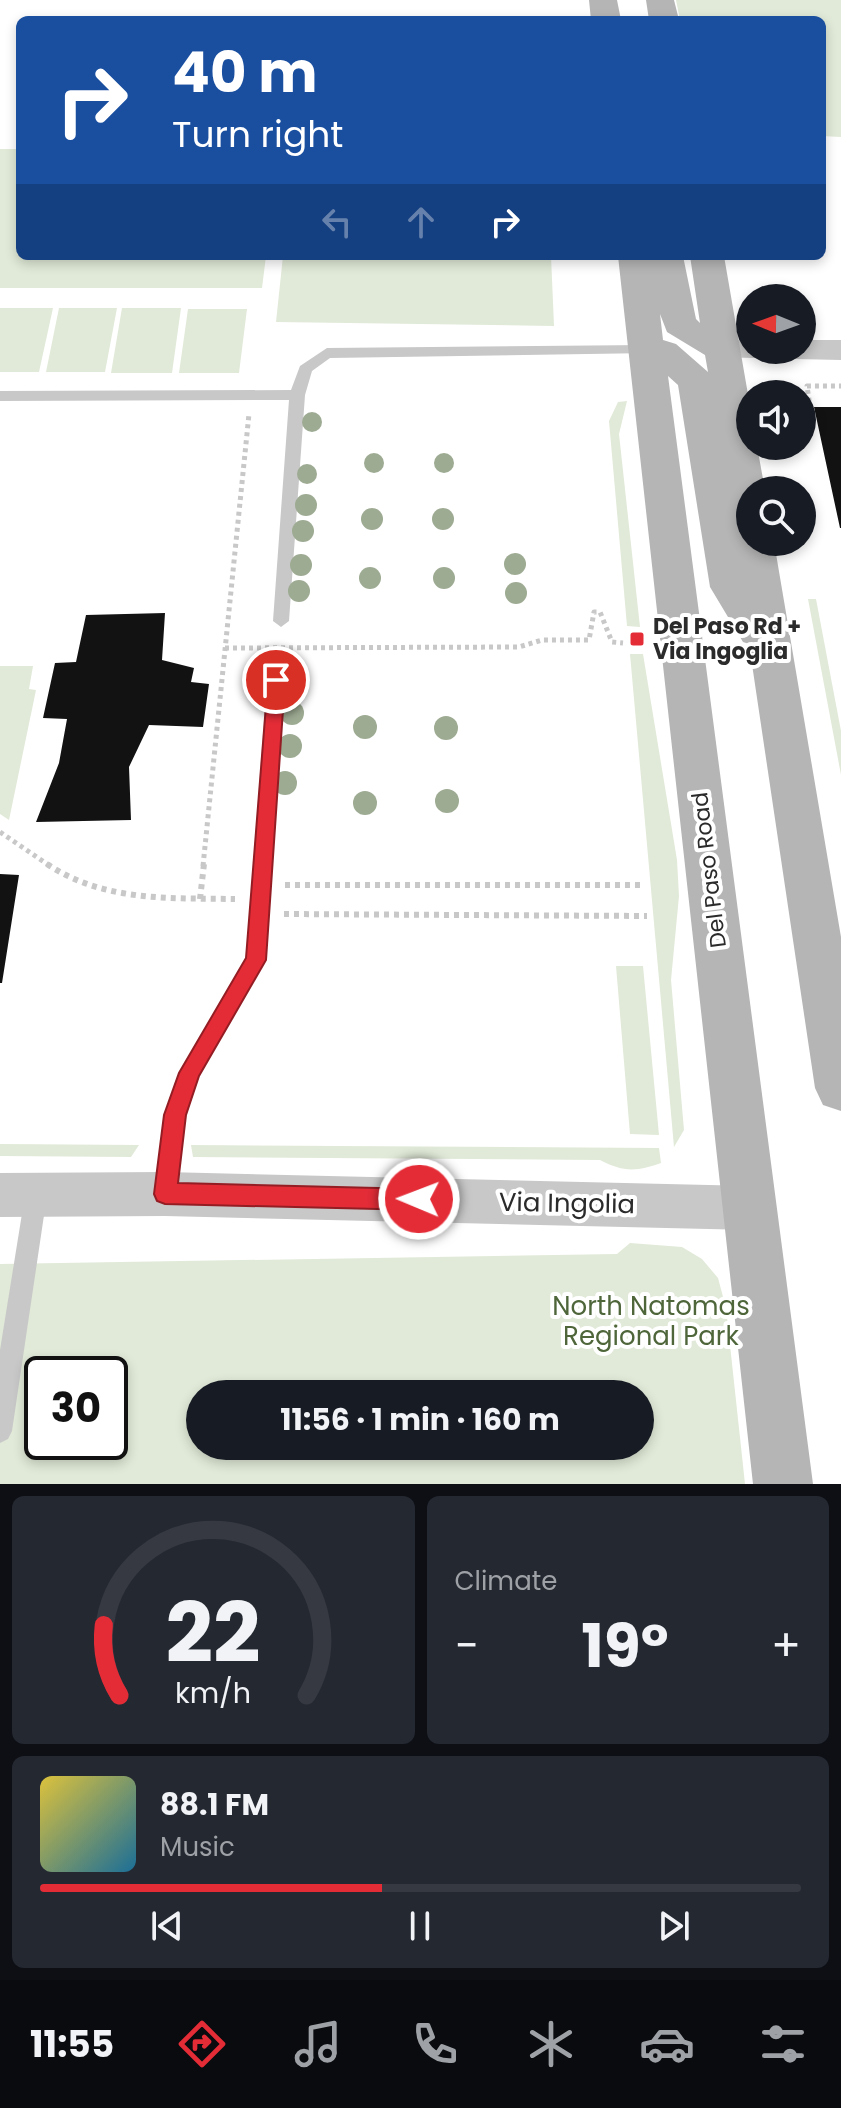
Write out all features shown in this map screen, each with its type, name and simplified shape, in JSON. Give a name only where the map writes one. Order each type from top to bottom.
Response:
[{"type":"main road","name":"Del Paso Road","points":[[635,260],[783,1484]]},
{"type":"main road","points":[[667,260],[679,324],[724,350]]},
{"type":"main road","points":[[708,260],[743,476]]},
{"type":"main road","points":[[646,350],[663,352],[696,381],[730,587],[771,649]]},
{"type":"main road","points":[[756,556],[771,649],[827,922],[841,1088]]},
{"type":"street","points":[[724,350],[841,350]]},
{"type":"street","name":"Via Ingolia","points":[[18,1194],[165,1194],[751,1208]]},
{"type":"lane","points":[[281,621],[297,395],[305,369],[327,353],[646,350]]},
{"type":"lane","points":[[0,396],[297,395]]},
{"type":"lane","points":[[165,1194],[175,1115],[185,1087],[256,960],[276,680]]},
{"type":"lane","points":[[0,1431],[18,1194]]},
{"type":"path","points":[[816,386],[841,386]]},
{"type":"path","points":[[200,899],[251,396]]},
{"type":"path","points":[[225,648],[519,647],[542,640],[589,640],[594,612],[600,612],[612,642],[623,643]]},
{"type":"path","points":[[0,832],[62,874],[134,898],[260,899],[644,885]]},
{"type":"path","points":[[260,899],[647,916]]},
{"type":"green space","points":[[676,0],[841,0],[841,137],[826,136],[826,16],[679,16]]},
{"type":"green space","points":[[0,149],[16,149],[16,260],[266,260],[262,288],[0,288]]},
{"type":"green space","points":[[283,260],[551,260],[554,326],[276,322]]},
{"type":"green space","points":[[0,308],[53,308],[39,372],[0,372]]},
{"type":"green space","points":[[59,308],[117,308],[105,372],[46,372]]},
{"type":"green space","points":[[122,308],[181,308],[172,373],[111,373]]},
{"type":"green space","points":[[188,309],[247,309],[239,373],[179,373]]},
{"type":"green space","points":[[627,401],[619,434],[640,627],[627,626],[609,421],[618,402]]},
{"type":"green space","points":[[808,599],[816,599],[841,731],[841,775]]},
{"type":"green space","points":[[630,654],[643,654],[677,860],[679,896],[671,980],[684,1130],[674,1147]]},
{"type":"green space","points":[[0,666],[33,666],[29,689],[36,690],[9,820],[0,814]]},
{"type":"green space","points":[[616,966],[643,966],[659,1135],[630,1134]]},
{"type":"green space","points":[[0,1144],[139,1145],[131,1157],[0,1156]]},
{"type":"green space","points":[[191,1145],[659,1148],[661,1163],[630,1169],[600,1160],[193,1157]]},
{"type":"green space","name":"North Natomas Regional Park","points":[[630,1243],[682,1247],[702,1259],[718,1278],[726,1308],[745,1484],[0,1484],[0,1264],[617,1254]]},
{"type":"building","points":[[816,407],[841,407],[840,528],[816,416]]},
{"type":"building","points":[[165,613],[162,660],[194,668],[191,682],[209,684],[203,727],[149,725],[129,767],[131,820],[36,822],[59,763],[67,719],[43,718],[55,663],[76,662],[86,615]]},
{"type":"building","points":[[0,874],[19,875],[2,983],[0,983]]},
{"type":"place","name":"Del Paso Rd + Via Ingoglia","points":[[637,639]]},
{"type":"route","points":[[276,680],[256,960],[189,1073],[175,1115],[165,1194],[419,1199]]}]
